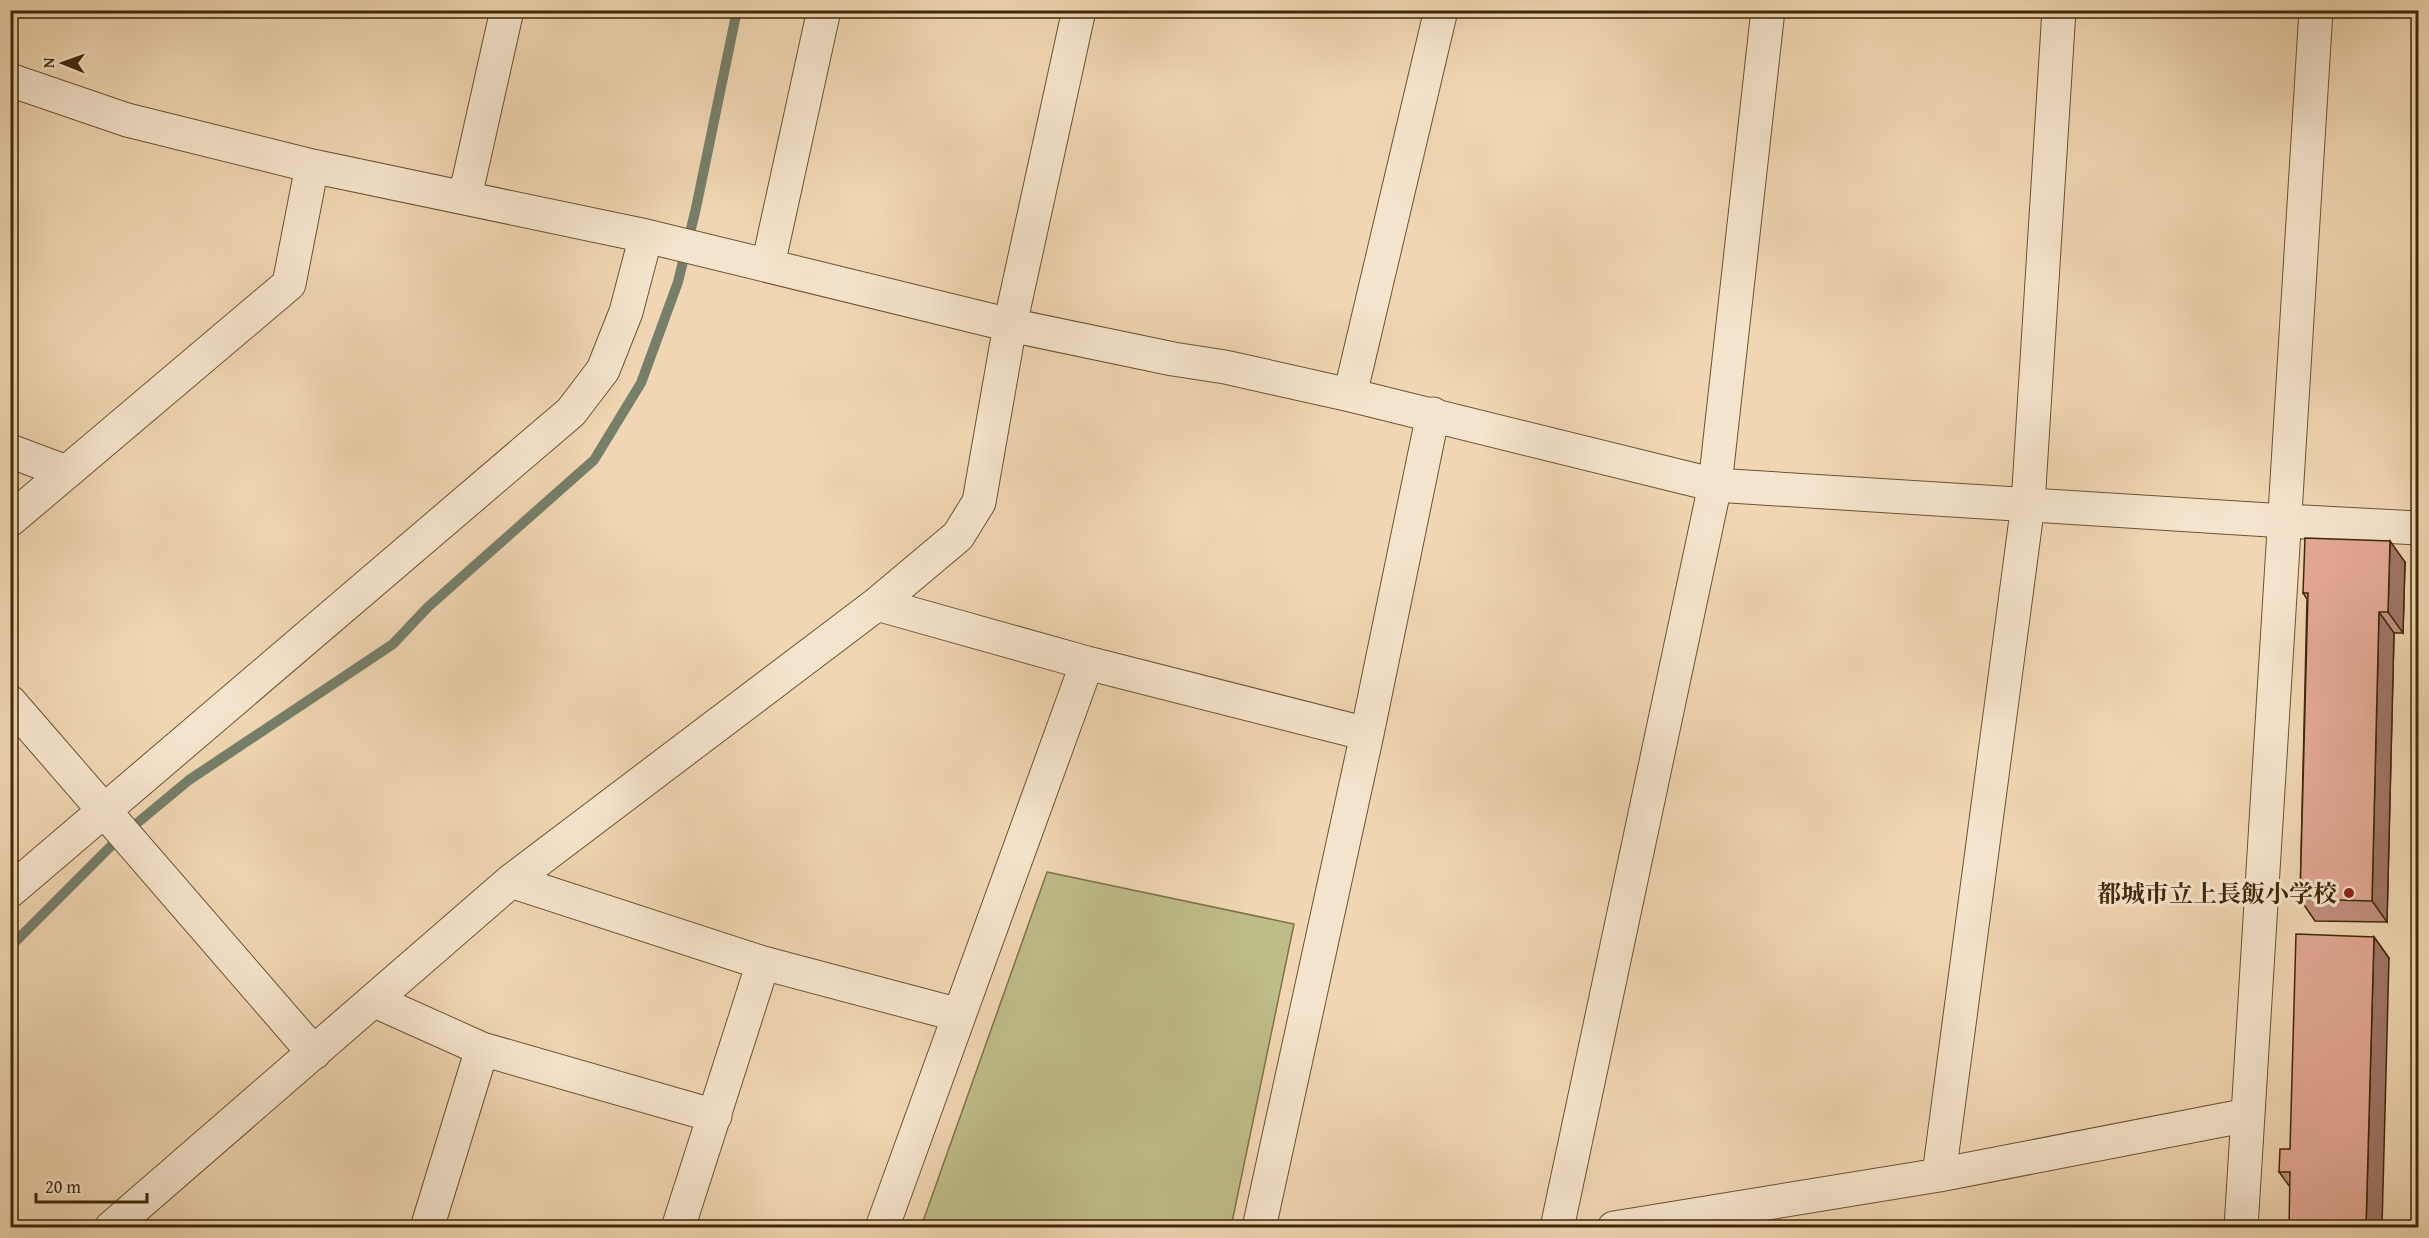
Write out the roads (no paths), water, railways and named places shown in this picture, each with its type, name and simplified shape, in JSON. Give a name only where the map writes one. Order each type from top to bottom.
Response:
[{"type":"street","points":[[465,197],[507,10]]},
{"type":"street","points":[[768,266],[825,10]]},
{"type":"street","points":[[111,1227],[511,881],[876,604],[958,536],[980,502],[1010,325],[1079,10]]},
{"type":"street","points":[[1350,395],[1441,10]]},
{"type":"street","points":[[1557,1227],[1715,484],[1768,10]]},
{"type":"street","points":[[1939,1175],[2028,504],[2059,10]]},
{"type":"street","points":[[2241,1227],[2316,10]]},
{"type":"street","points":[[10,80],[127,120],[312,166],[646,236],[1010,325],[1173,359],[1225,367],[1350,395],[1715,484],[2418,528]]},
{"type":"street","points":[[10,520],[288,284],[312,166]]},
{"type":"street","points":[[10,891],[571,412],[603,370],[626,312],[646,236]]},
{"type":"street","points":[[1259,1227],[1367,734],[1433,414]]},
{"type":"street","points":[[10,452],[66,472]]},
{"type":"street","points":[[876,604],[1087,663],[1367,734]]},
{"type":"street","points":[[882,1227],[1087,663]]},
{"type":"street","points":[[10,702],[314,1053]]},
{"type":"street","points":[[511,881],[763,963],[959,1015]]},
{"type":"street","points":[[678,1227],[763,963]]},
{"type":"street","points":[[375,1001],[482,1049],[715,1116]]},
{"type":"street","points":[[427,1227],[482,1049]]},
{"type":"street","points":[[1614,1227],[1939,1175],[2248,1115]]},
{"type":"waterway","points":[[10,947],[118,839],[189,780],[393,644],[428,607],[594,460],[641,383],[678,282],[696,208],[737,10]]},
{"type":"place","name":"都城市立上長飯小学校","points":[[2349,893]]}]
